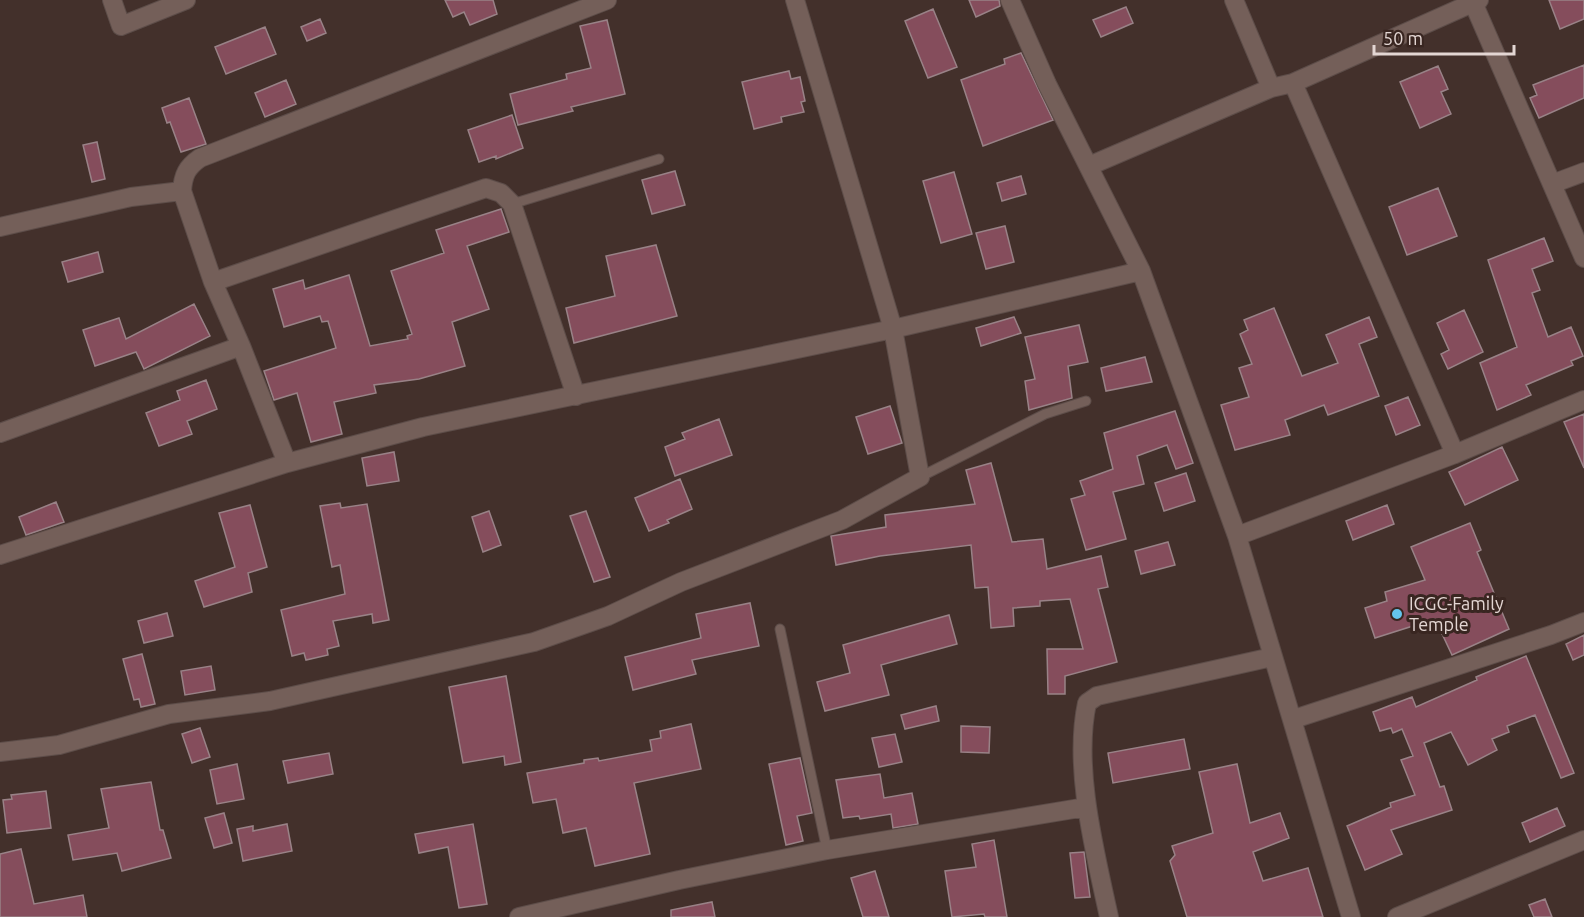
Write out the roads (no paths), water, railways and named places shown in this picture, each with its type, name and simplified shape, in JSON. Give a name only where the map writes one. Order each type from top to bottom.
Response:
[{"type":"street","points":[[112,0],[121,26],[186,0]]},
{"type":"street","points":[[287,463],[242,346],[213,282],[182,191],[183,177],[189,165],[200,158],[607,0]]},
{"type":"street","points":[[0,752],[59,745],[169,714],[270,701],[534,642],[608,616],[681,582],[842,520],[920,477],[893,329],[795,0]]},
{"type":"street","points":[[1010,0],[1047,84],[1141,271],[1237,536],[1272,657],[1294,718],[1351,917]]},
{"type":"street","points":[[1234,0],[1271,88]]},
{"type":"street","points":[[1089,166],[1271,88],[1293,83],[1474,1],[1584,258]]},
{"type":"street","points":[[1293,83],[1455,454]]},
{"type":"street","points":[[1552,184],[1584,172]]},
{"type":"street","points":[[213,282],[486,188],[501,194],[512,204],[576,396]]},
{"type":"street","points":[[0,227],[130,196],[182,191]]},
{"type":"street","points":[[0,555],[287,463],[423,427],[576,396],[751,356],[893,329],[1141,271]]},
{"type":"street","points":[[0,433],[242,346]]},
{"type":"street","points":[[1237,536],[1455,454],[1584,400]]},
{"type":"street","points":[[1294,718],[1551,635],[1584,622]]},
{"type":"street","points":[[1109,917],[1086,807],[1083,719],[1087,703],[1097,696],[1272,657]]},
{"type":"street","points":[[519,917],[679,880],[827,850],[1086,807]]},
{"type":"street","points":[[1397,917],[1584,840]]},
{"type":"lane","points":[[512,204],[659,159]]},
{"type":"lane","points":[[920,477],[1045,414],[1086,401]]},
{"type":"lane","points":[[780,629],[827,850]]},
{"type":"place","name":"ICGC-Family Temple","points":[[1397,614]]}]
